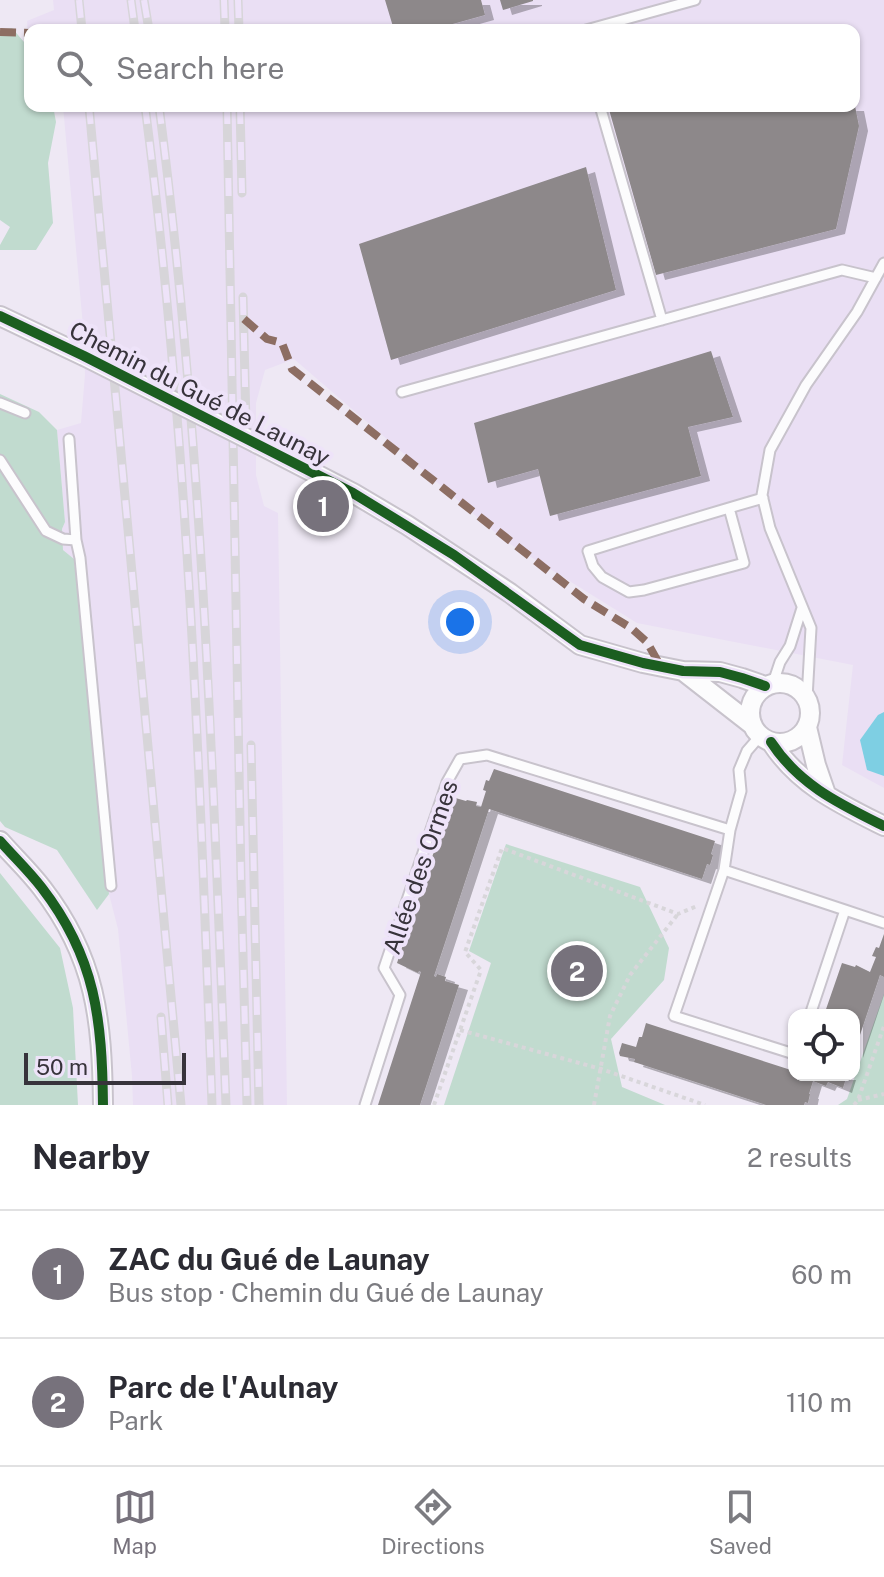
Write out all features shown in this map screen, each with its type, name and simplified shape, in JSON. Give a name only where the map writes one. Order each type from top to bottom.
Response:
[{"type":"street","name":"Chemin du Gué de Launay","points":[[0,316],[353,493],[510,593],[580,645],[643,663],[683,671],[720,672],[769,685]]},
{"type":"street","name":"Chemin du Gué de Launay","points":[[683,671],[761,734],[807,784],[884,826]]},
{"type":"street","points":[[781,682],[796,687],[807,698],[810,718],[807,727],[792,741],[785,743],[761,734],[750,715],[753,699],[769,685],[781,682]]},
{"type":"street","points":[[807,727],[826,794]]},
{"type":"street","points":[[0,841],[41,887],[69,928],[89,972],[99,1023],[103,1105]]},
{"type":"lane","points":[[608,24],[695,0]]},
{"type":"lane","points":[[602,112],[662,320]]},
{"type":"lane","points":[[807,698],[811,628],[770,528],[763,498],[770,450],[806,385],[857,312],[884,263]]},
{"type":"lane","points":[[402,392],[842,270],[876,278]]},
{"type":"lane","points":[[0,403],[25,413]]},
{"type":"lane","points":[[69,439],[76,540],[111,886]]},
{"type":"lane","points":[[0,460],[46,531],[63,539],[76,540]]},
{"type":"lane","points":[[729,508],[744,563],[629,592],[602,577],[593,566],[588,551],[729,508],[763,498]]},
{"type":"lane","points":[[769,685],[790,646],[802,608]]},
{"type":"lane","points":[[761,734],[747,751],[739,770],[741,791],[730,830],[724,870],[674,1016],[788,1052]]},
{"type":"lane","name":"Allée des Ormes","points":[[365,1105],[400,995],[384,968],[447,782],[460,759],[487,755],[730,830]]},
{"type":"lane","points":[[724,870],[884,923]]},
{"type":"lane","points":[[812,1009],[845,910]]},
{"type":"path","points":[[434,1105],[481,970],[465,952],[502,848],[678,914]]},
{"type":"path","points":[[594,1105],[610,1016],[630,975],[678,914],[714,899]]},
{"type":"path","points":[[856,1103],[884,1026]]},
{"type":"path","points":[[460,1030],[601,1069],[705,1105]]},
{"type":"path","points":[[856,1103],[884,1094]]},
{"type":"shaded area","points":[[53,0],[884,0],[884,788],[842,765],[853,665],[637,623],[505,541],[294,359],[265,370],[256,403],[256,475],[264,506],[278,513],[287,1105],[133,1105],[118,929],[105,869],[74,559],[63,550],[62,529],[65,522],[57,430],[81,423],[85,375],[64,112],[860,112],[860,24],[27,24],[27,21],[54,10]]},
{"type":"green space","points":[[12,28],[24,42],[24,112],[54,112],[56,122],[48,163],[53,223],[36,250],[0,250],[10,227],[0,220],[0,30]]},
{"type":"green space","points":[[0,394],[39,412],[57,430],[65,522],[62,529],[63,550],[74,559],[109,894],[97,910],[57,850],[5,827],[0,821]]},
{"type":"green space","points":[[506,844],[640,887],[669,948],[664,980],[611,1039],[622,1087],[665,1105],[444,1105],[491,963],[469,951]]},
{"type":"green space","points":[[0,873],[60,948],[73,1008],[78,1105],[0,1105]]},
{"type":"green space","points":[[884,994],[884,1105],[838,1105],[847,1099],[853,1081],[860,1081],[860,1062]]},
{"type":"water","points":[[884,712],[884,776],[867,770],[860,740],[878,715]]},
{"type":"building","points":[[385,0],[481,0],[485,15],[453,24],[392,24]]},
{"type":"building","points":[[500,0],[533,0],[533,1],[503,10]]},
{"type":"building","points":[[610,112],[856,112],[859,126],[836,229],[656,275]]},
{"type":"building","points":[[586,167],[616,290],[391,360],[359,244]]},
{"type":"building","points":[[711,351],[733,417],[688,427],[701,476],[550,516],[538,469],[488,483],[474,423]]},
{"type":"building","points":[[494,769],[715,841],[710,865],[707,864],[702,879],[489,809],[434,976],[446,977],[445,981],[459,985],[420,1105],[378,1105],[421,972],[397,963],[452,797],[477,802],[476,806],[481,807],[486,780],[489,781]]},
{"type":"building","points":[[884,934],[884,977],[880,975],[860,1035],[860,1009],[826,1009],[842,963],[870,972],[876,957],[872,956],[876,947],[879,948]]},
{"type":"building","points":[[646,1023],[788,1069],[788,1081],[813,1081],[808,1103],[766,1105],[620,1056],[622,1043],[636,1047],[639,1037],[642,1037]]},
{"type":"building","points":[[813,1081],[845,1081],[843,1088],[828,1082],[826,1086]]},
{"type":"railway","points":[[79,0],[81,24]]},
{"type":"railway","points":[[131,0],[134,24]]},
{"type":"railway","points":[[144,0],[148,24]]},
{"type":"railway","points":[[224,0],[225,24]]},
{"type":"railway","points":[[238,0],[239,24]]},
{"type":"railway","points":[[90,112],[181,1105]]},
{"type":"railway","points":[[146,112],[160,231],[182,480],[197,730],[212,1105]]},
{"type":"railway","points":[[160,112],[174,231],[196,480],[226,1105]]},
{"type":"railway","points":[[227,112],[247,1105]]},
{"type":"railway","points":[[240,112],[242,193]]},
{"type":"railway","points":[[243,297],[246,425]]},
{"type":"railway","points":[[251,745],[259,1105]]},
{"type":"railway","points":[[161,1017],[168,1105]]},
{"type":"marked path","points":[[0,32],[24,33]]},
{"type":"marked path","points":[[244,319],[267,339],[282,343],[292,369],[584,599],[631,628],[647,642],[661,667]]},
{"type":"cycle path","points":[[0,316],[353,493],[454,555],[580,645],[643,663],[683,671],[720,672],[765,686]]},
{"type":"cycle path","points":[[771,742],[807,782],[884,826]]},
{"type":"cycle path","points":[[0,841],[37,882],[60,914],[85,965],[101,1045],[103,1105]]},
{"type":"place","name":"ZAC du Gué de Launay","points":[[323,506]]},
{"type":"place","name":"Parc de l'Aulnay","points":[[577,971]]}]
